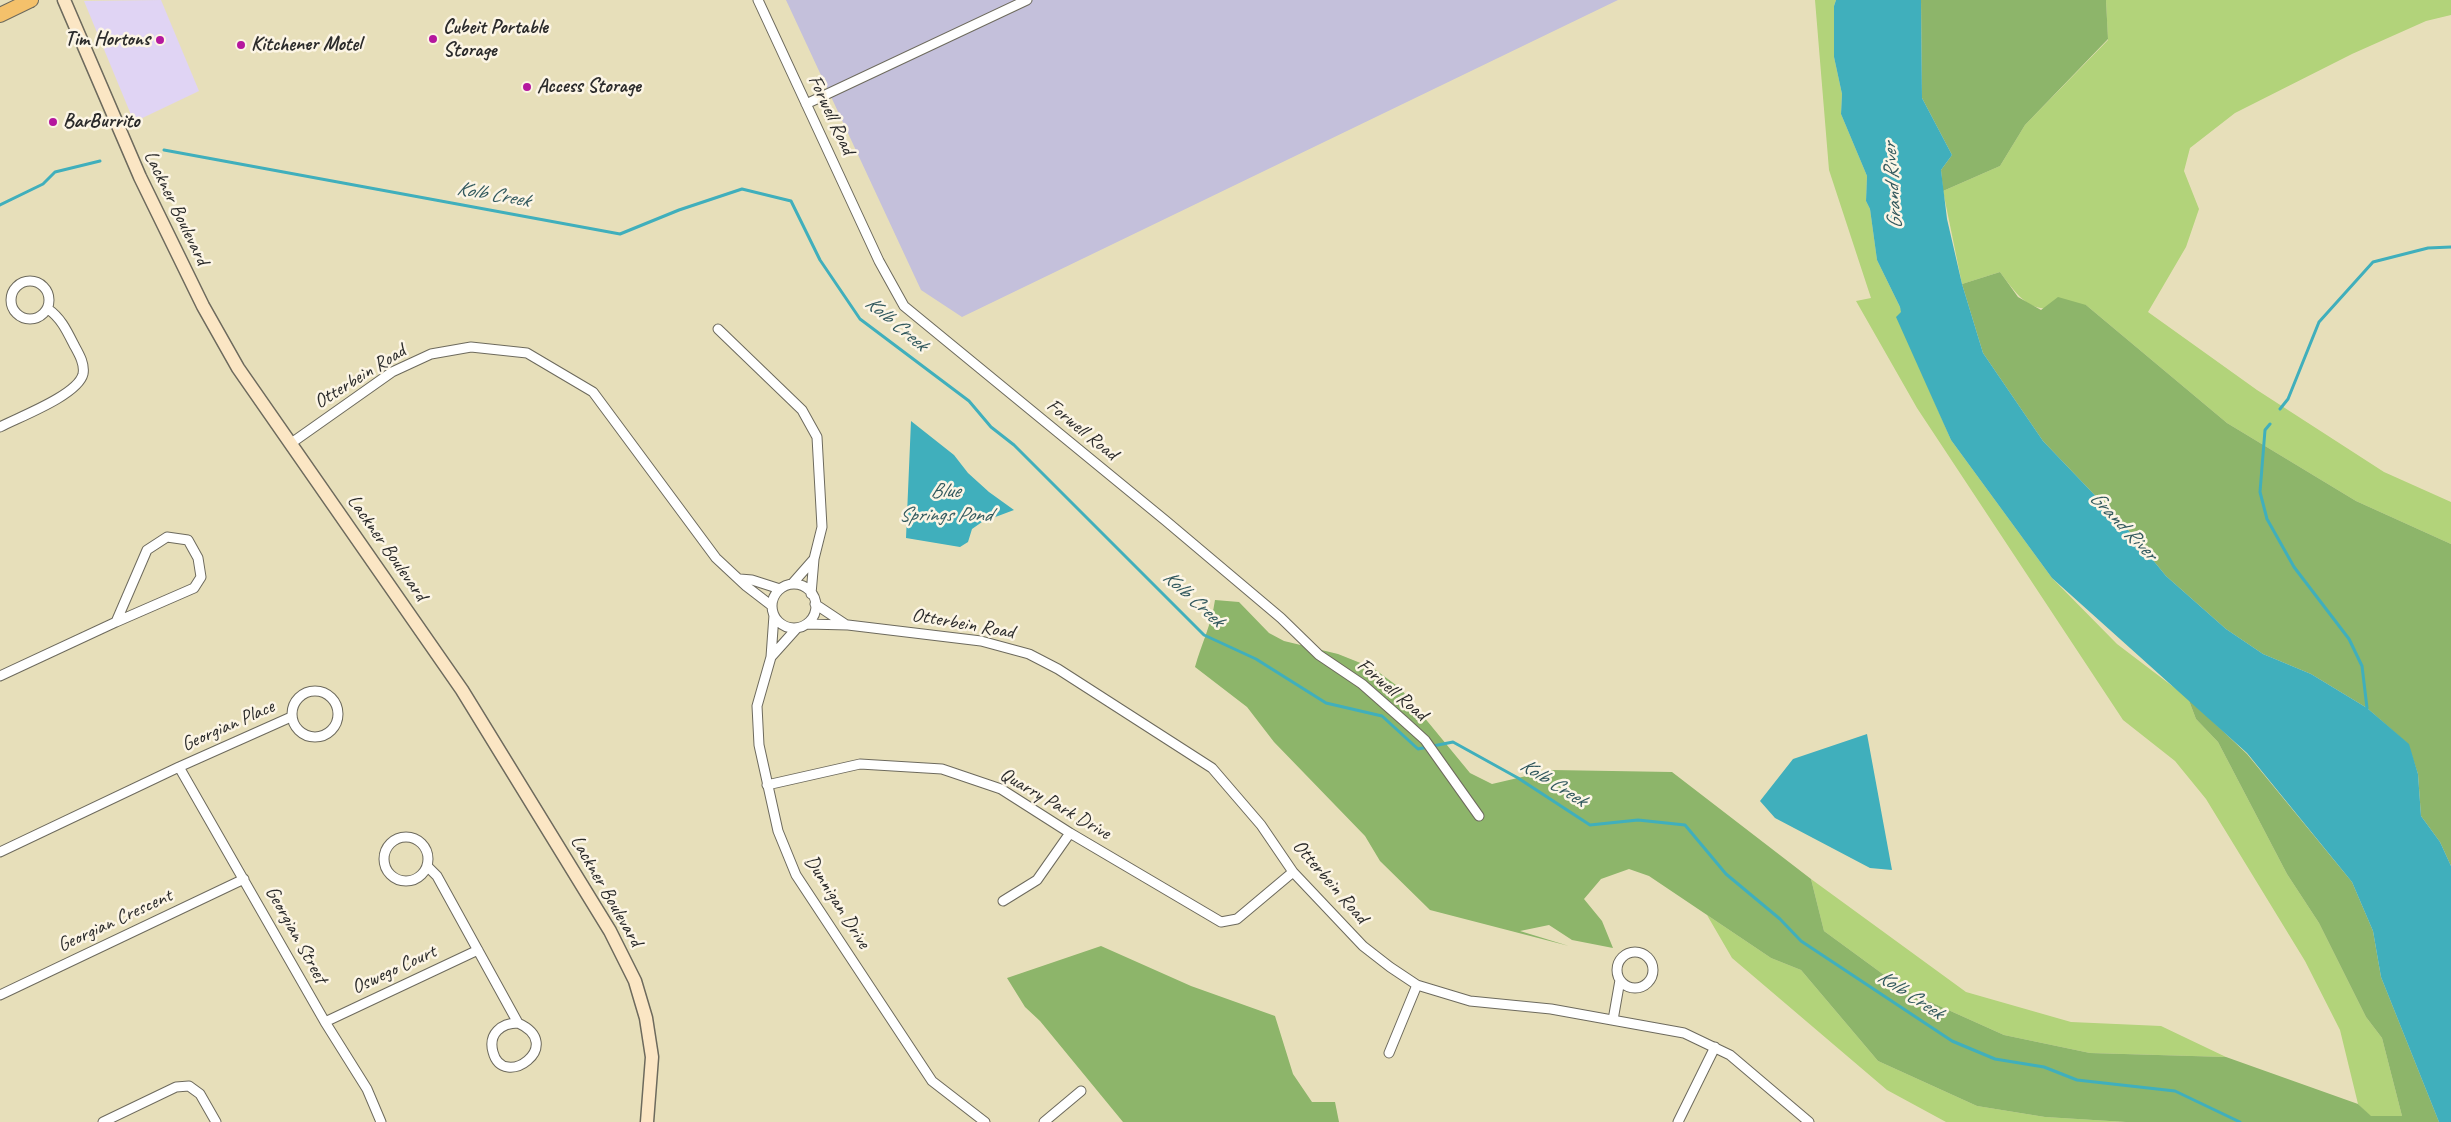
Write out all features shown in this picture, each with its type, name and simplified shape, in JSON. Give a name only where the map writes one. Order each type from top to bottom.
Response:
[{"type":"main road","points":[[0,15],[32,0]]},
{"type":"main road","name":"Lackner Boulevard","points":[[64,0],[126,147],[204,306],[238,368],[462,690],[610,932],[635,981],[646,1018],[652,1057],[647,1122]]},
{"type":"street","name":"Forwell Road","points":[[758,0],[879,261],[904,306],[1166,521],[1281,618],[1319,655],[1362,684],[1425,740],[1479,816]]},
{"type":"street","points":[[806,104],[1027,0]]},
{"type":"street","points":[[36,281],[45,287],[50,298],[48,309],[35,319],[19,316],[14,309],[12,293],[17,286],[24,282],[36,281]]},
{"type":"street","points":[[0,427],[69,392],[81,380],[84,366],[59,317],[48,309]]},
{"type":"street","points":[[718,329],[802,410],[817,437],[822,527],[814,559],[811,594],[815,604],[814,615],[807,624]]},
{"type":"street","name":"Otterbein Road","points":[[290,444],[392,372],[431,354],[472,346],[527,353],[593,392],[716,558],[746,586],[772,606]]},
{"type":"street","points":[[0,676],[194,588],[201,577],[198,558],[188,540],[167,538],[147,550],[116,622]]},
{"type":"street","points":[[798,628],[784,626],[774,615],[772,606],[774,596],[780,589],[792,584],[814,559]]},
{"type":"street","name":"Otterbein Road","points":[[740,579],[752,580],[780,589]]},
{"type":"street","points":[[792,584],[803,587],[811,594]]},
{"type":"street","name":"Otterbein Road","points":[[815,604],[848,625]]},
{"type":"street","name":"Dunnigan Drive","points":[[774,615],[771,657],[757,706],[759,745],[778,831],[796,875],[932,1081],[985,1122]]},
{"type":"street","name":"Otterbein Road","points":[[798,628],[807,624],[848,625],[981,641],[1029,654],[1058,669],[1212,768],[1262,825],[1293,872],[1364,946],[1390,967],[1417,984],[1470,1000],[1551,1010],[1684,1033],[1715,1046],[1745,1066],[1809,1122]]},
{"type":"street","name":"Dunnigan Drive","points":[[771,657],[798,628]]},
{"type":"street","name":"Georgian Place","points":[[314,691],[330,696],[338,708],[338,716],[332,731],[324,737],[305,736],[298,731],[291,717],[294,704],[299,697],[314,691]]},
{"type":"street","name":"Georgian Place","points":[[180,766],[291,717]]},
{"type":"street","name":"Quarry Park Drive","points":[[767,785],[860,764],[942,769],[1001,789],[1070,834],[1221,922],[1237,919],[1293,872]]},
{"type":"street","points":[[0,852],[180,766]]},
{"type":"street","name":"Georgian Street","points":[[180,766],[325,1022],[367,1088],[380,1122]]},
{"type":"street","points":[[1003,901],[1037,880],[1070,834]]},
{"type":"street","points":[[427,866],[422,875],[416,880],[408,882],[398,880],[385,869],[384,855],[393,841],[410,837],[417,840],[427,851],[427,866],[437,876],[518,1023],[528,1028],[536,1040],[535,1052],[526,1064],[511,1068],[497,1061],[493,1054],[491,1043],[497,1030],[503,1026],[518,1023]]},
{"type":"street","name":"Georgian Crescent","points":[[0,995],[244,879]]},
{"type":"street","name":"Oswego Court","points":[[325,1022],[478,950]]},
{"type":"street","points":[[1613,1020],[1620,980],[1618,965],[1628,953],[1634,952],[1645,955],[1653,964],[1653,975],[1646,985],[1635,988],[1629,987],[1620,980]]},
{"type":"street","points":[[1389,1053],[1417,984]]},
{"type":"street","points":[[1678,1122],[1715,1046]]},
{"type":"street","points":[[103,1122],[176,1087],[189,1086],[200,1094],[216,1122]]},
{"type":"street","points":[[1044,1122],[1081,1091]]},
{"type":"shaded area","points":[[161,0],[199,91],[134,122],[84,1]]},
{"type":"shaded area","points":[[786,0],[1618,0],[962,317],[921,290]]},
{"type":"green space","points":[[1815,0],[1836,0],[1834,6],[1834,57],[1842,94],[1841,114],[1867,176],[1866,201],[1870,209],[1877,260],[1900,307],[1925,380],[1951,440],[2052,578],[2117,644],[2188,698],[2196,719],[2218,742],[2287,874],[2319,923],[2366,1017],[2382,1038],[2402,1116],[2371,1117],[2358,1104],[2340,1030],[2305,961],[2206,799],[2175,761],[2123,720],[1917,408],[1856,301],[1871,298],[1829,170]]},
{"type":"green space","points":[[1921,0],[2106,0],[2108,39],[2025,125],[2000,166],[1943,191],[1941,170],[1952,155],[1922,98]]},
{"type":"green space","points":[[2106,0],[2451,0],[2451,15],[2426,21],[2352,54],[2235,113],[2190,148],[2184,171],[2199,209],[2186,247],[2148,312],[2257,390],[2384,472],[2451,502],[2451,544],[2356,501],[2227,423],[2086,305],[2045,309],[2036,307],[2019,296],[2000,272],[1962,284],[1943,191],[2000,166],[2025,125],[2108,40]]},
{"type":"green space","points":[[2000,272],[2018,297],[2041,310],[2058,297],[2086,305],[2227,423],[2356,501],[2451,544],[2451,866],[2440,842],[2421,816],[2418,774],[2408,744],[2367,708],[2311,674],[2263,654],[2226,629],[2166,576],[2130,532],[2043,441],[1983,353],[1962,284]]},
{"type":"green space","points":[[1215,600],[1239,602],[1269,633],[1284,641],[1338,654],[1373,668],[1400,688],[1470,773],[1492,784],[1552,770],[1672,772],[1811,879],[1824,931],[1906,991],[2004,1035],[2090,1053],[2226,1057],[2358,1104],[2371,1116],[2402,1116],[2382,1038],[2366,1017],[2319,923],[2287,874],[2218,742],[2196,719],[2188,698],[2247,754],[2352,882],[2373,931],[2381,977],[2439,1122],[2126,1122],[2045,1117],[1977,1106],[1878,1061],[1801,970],[1771,958],[1649,876],[1629,869],[1601,879],[1584,899],[1602,921],[1613,948],[1572,940],[1549,925],[1520,931],[1569,946],[1430,910],[1380,861],[1365,836],[1274,742],[1247,707],[1195,667]]},
{"type":"green space","points":[[1811,879],[1966,992],[2071,1022],[2161,1026],[2226,1057],[2090,1053],[2004,1035],[1906,991],[1824,931]]},
{"type":"green space","points":[[1707,915],[1771,958],[1801,970],[1878,1061],[1977,1106],[2045,1117],[2126,1122],[1946,1122],[1887,1090],[1732,958]]},
{"type":"green space","points":[[1101,946],[1191,986],[1275,1016],[1293,1074],[1312,1102],[1335,1102],[1339,1122],[1123,1122],[1040,1021],[1025,1007],[1007,978]]},
{"type":"water","name":"Grand River","points":[[1836,0],[1921,0],[1922,98],[1952,155],[1941,170],[1947,219],[1962,284],[1983,353],[2043,441],[2130,532],[2166,576],[2226,629],[2263,654],[2311,674],[2367,708],[2409,744],[2418,774],[2421,816],[2440,842],[2451,866],[2451,1122],[2439,1122],[2381,977],[2373,931],[2352,882],[2247,753],[2052,578],[1951,440],[1896,317],[1901,312],[1900,307],[1877,260],[1870,209],[1866,201],[1867,176],[1841,114],[1842,94],[1834,57],[1834,6]]},
{"type":"water","name":"Blue Springs Pond","points":[[911,421],[954,455],[968,473],[989,492],[1014,510],[982,522],[972,529],[968,542],[960,547],[906,538]]},
{"type":"water","points":[[1867,734],[1892,870],[1870,868],[1775,818],[1760,801],[1793,759]]},
{"type":"waterway","name":"Kolb Creek","points":[[164,150],[620,234],[679,210],[742,189],[791,201],[820,260],[860,319],[969,401],[991,427],[1014,445],[1204,635],[1256,659],[1326,703],[1382,716],[1418,749],[1453,742],[1518,778],[1590,825],[1638,820],[1685,825],[1726,874],[1780,919],[1801,941],[1952,1041],[1995,1059],[2044,1067],[2077,1080],[2175,1091],[2240,1122]]},
{"type":"waterway","name":"Kolb Creek","points":[[0,205],[43,184],[55,172],[100,161]]},
{"type":"waterway","points":[[2280,409],[2288,399],[2319,322],[2373,262],[2428,248],[2451,247]]},
{"type":"waterway","points":[[2270,424],[2265,430],[2260,492],[2267,519],[2294,567],[2349,639],[2362,666],[2367,708]]},
{"type":"place","name":"Cubeit Portable Storage","points":[[433,39]]},
{"type":"place","name":"Tim Hortons","points":[[160,40]]},
{"type":"place","name":"Kitchener Motel","points":[[241,45]]},
{"type":"place","name":"Access Storage","points":[[527,87]]},
{"type":"place","name":"BarBurrito","points":[[53,122]]}]
